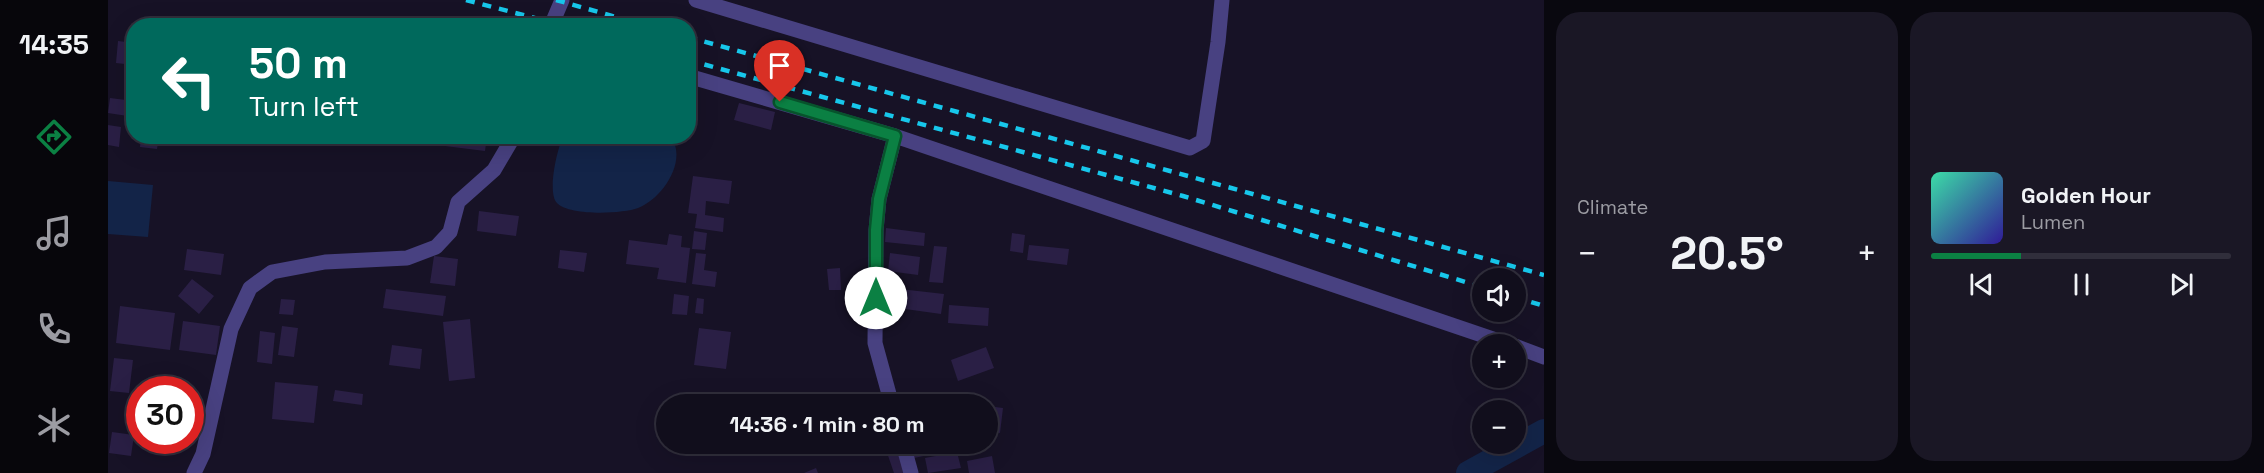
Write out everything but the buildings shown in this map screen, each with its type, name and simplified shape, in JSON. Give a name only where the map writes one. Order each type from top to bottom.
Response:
[{"type":"street","points":[[554,18],[562,0]]},
{"type":"street","points":[[696,0],[1190,148],[1203,141],[1222,0]]},
{"type":"street","points":[[696,78],[895,136],[1478,334]]},
{"type":"street","points":[[889,394],[876,343],[876,230],[879,199],[895,136]]},
{"type":"street","points":[[194,473],[203,454],[231,329],[250,288],[272,272],[325,262],[407,258],[436,247],[450,232],[458,202],[494,170],[509,144]]},
{"type":"street","points":[[1526,351],[1544,357]]},
{"type":"street","points":[[905,454],[910,473]]},
{"type":"water","points":[[560,144],[674,144],[676,157],[670,178],[656,196],[647,203],[630,210],[596,213],[572,210],[557,203],[554,198],[553,181]]},
{"type":"water","points":[[108,181],[153,185],[148,237],[108,234]]},
{"type":"waterway","points":[[1468,473],[1544,431]]},
{"type":"railway","points":[[466,0],[535,18]]},
{"type":"railway","points":[[556,0],[620,18]]},
{"type":"railway","points":[[696,39],[1544,275]]},
{"type":"railway","points":[[696,62],[1183,196],[1472,284]]},
{"type":"railway","points":[[1526,300],[1544,306]]},
{"type":"route","points":[[780,102],[895,136],[879,199],[876,230],[876,298]]}]
